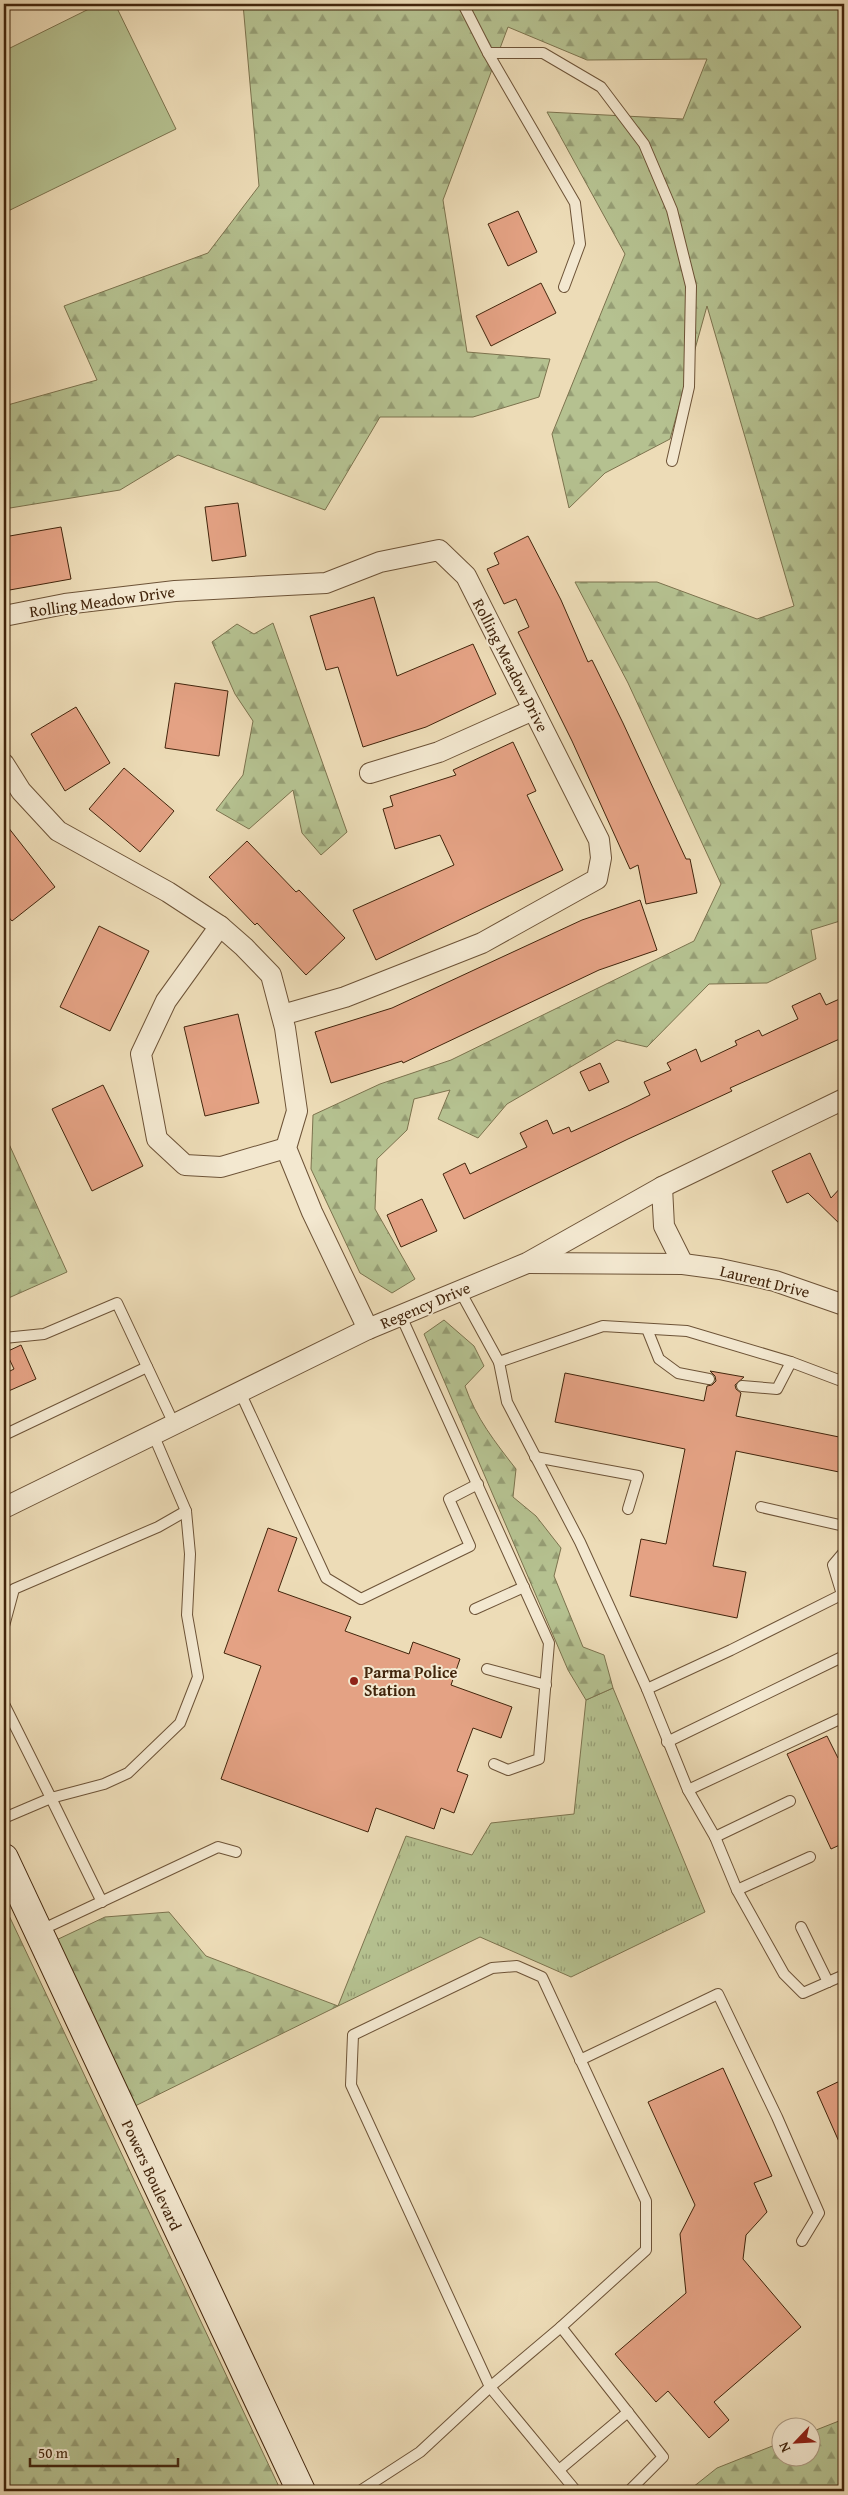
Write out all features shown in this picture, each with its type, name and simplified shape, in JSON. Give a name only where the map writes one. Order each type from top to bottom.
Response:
[{"type":"street","name":"Rolling Meadow Drive","points":[[4,616],[65,604],[175,591],[326,583],[380,562],[439,550],[466,576],[599,840],[601,858],[597,879],[482,943],[345,997],[282,1015]]},
{"type":"street","points":[[370,773],[439,752],[533,710]]},
{"type":"street","points":[[4,764],[21,792],[58,831],[168,892],[220,926],[271,975],[282,1015],[297,1111],[286,1148],[312,1212],[368,1329]]},
{"type":"street","points":[[220,926],[166,1001],[141,1054],[157,1139],[185,1165],[221,1167],[286,1148]]},
{"type":"street","name":"Regency Drive","points":[[4,1508],[368,1329],[527,1263],[662,1187],[844,1099]]},
{"type":"street","points":[[662,1187],[664,1226],[684,1264]]},
{"type":"street","name":"Laurent Drive","points":[[527,1263],[684,1264],[720,1269],[775,1281],[844,1305]]},
{"type":"street","name":"Powers Boulevard","points":[[4,1858],[301,2491]]},
{"type":"lane","points":[[463,4],[488,53],[575,203],[580,244],[564,287]]},
{"type":"lane","points":[[488,53],[543,52],[601,87],[644,144],[672,210],[692,286],[689,387],[672,461]]},
{"type":"lane","points":[[460,1291],[499,1362],[507,1402],[580,1542],[647,1689],[688,1790],[715,1837],[737,1890],[784,1974],[803,1993],[844,1975]]},
{"type":"lane","points":[[4,1338],[44,1334],[116,1303],[174,1424]]},
{"type":"lane","points":[[401,1316],[549,1643],[539,1759],[508,1770],[494,1764]]},
{"type":"lane","points":[[499,1362],[603,1326],[687,1331],[791,1362],[844,1382]]},
{"type":"lane","points":[[647,1329],[659,1359],[678,1373],[709,1379]]},
{"type":"lane","points":[[742,1386],[777,1389],[791,1362]]},
{"type":"lane","points":[[4,1435],[147,1367]]},
{"type":"lane","points":[[240,1392],[326,1578],[361,1599],[470,1546],[449,1499],[478,1484]]},
{"type":"lane","points":[[4,1818],[51,1798],[104,1784],[128,1773],[180,1723],[198,1677],[187,1616],[190,1554],[186,1511],[154,1434]]},
{"type":"lane","points":[[535,1457],[638,1476],[628,1509]]},
{"type":"lane","points":[[761,1507],[844,1526]]},
{"type":"lane","points":[[4,1626],[14,1588],[158,1527],[186,1511]]},
{"type":"lane","points":[[647,1689],[843,1598],[833,1565],[844,1552]]},
{"type":"lane","points":[[475,1609],[524,1587]]},
{"type":"lane","points":[[667,1742],[844,1656]]},
{"type":"lane","points":[[487,1669],[546,1685]]},
{"type":"lane","points":[[4,1704],[102,1902]]},
{"type":"lane","points":[[688,1790],[844,1717]]},
{"type":"lane","points":[[715,1837],[790,1801]]},
{"type":"lane","points":[[38,1932],[218,1847],[236,1852]]},
{"type":"lane","points":[[737,1890],[810,1857]]},
{"type":"lane","points":[[801,1927],[828,1982]]},
{"type":"lane","points":[[360,2491],[420,2452],[490,2387],[561,2327],[646,2250],[646,2201],[542,1977],[517,1966],[492,1968],[353,2035],[350,2085],[490,2387],[576,2491]]},
{"type":"lane","points":[[580,2060],[718,1994],[777,2117],[819,2212],[802,2241]]},
{"type":"lane","points":[[561,2327],[663,2457],[629,2491]]},
{"type":"lane","points":[[558,2470],[628,2412]]},
{"type":"green space","points":[[99,4],[115,4],[176,129],[4,213],[4,51]]},
{"type":"green space","points":[[243,4],[844,4],[844,925],[840,921],[811,930],[816,959],[767,983],[709,984],[647,1047],[617,1040],[507,1104],[478,1138],[438,1119],[450,1090],[414,1099],[407,1130],[377,1159],[375,1209],[415,1279],[392,1293],[360,1273],[311,1169],[313,1115],[380,1084],[451,1060],[694,941],[721,884],[628,683],[575,582],[657,582],[757,619],[794,606],[707,306],[670,439],[605,473],[569,508],[552,434],[625,254],[547,112],[683,119],[707,59],[587,60],[508,27],[443,200],[467,352],[550,359],[539,397],[473,417],[380,417],[325,510],[178,455],[120,490],[4,509],[4,406],[97,380],[64,306],[208,253],[259,186]]},
{"type":"green space","points":[[273,623],[347,832],[321,855],[302,833],[293,790],[249,829],[216,810],[243,775],[253,721],[235,694],[212,642],[237,624],[254,634]]},
{"type":"green space","points":[[4,1133],[67,1272],[4,1300]]},
{"type":"green space","points":[[444,1320],[474,1346],[484,1366],[465,1386],[469,1398],[487,1429],[516,1469],[513,1497],[536,1516],[561,1548],[554,1576],[583,1647],[604,1655],[613,1688],[586,1700],[568,1670],[424,1334]]},
{"type":"green space","points":[[613,1688],[705,1912],[571,1977],[480,1937],[338,2006],[406,1836],[472,1855],[491,1823],[574,1814],[586,1700]]},
{"type":"green space","points":[[4,1905],[281,2491],[4,2491]]},
{"type":"green space","points":[[169,1912],[206,1956],[338,2006],[131,2108],[52,1942],[105,1917]]},
{"type":"green space","points":[[844,2419],[844,2491],[688,2491],[717,2468],[770,2447],[770,2468],[820,2468],[820,2428]]},
{"type":"building","points":[[518,211],[537,252],[508,266],[488,224]]},
{"type":"building","points":[[541,283],[556,313],[491,346],[476,316]]},
{"type":"building","points":[[238,503],[246,556],[212,561],[205,507]]},
{"type":"building","points":[[61,527],[71,579],[4,591],[4,537]]},
{"type":"building","points":[[528,536],[561,600],[588,662],[592,660],[623,723],[686,859],[690,859],[697,893],[646,904],[638,865],[630,869],[572,741],[518,632],[529,627],[516,599],[504,604],[487,569],[499,564],[494,553]]},
{"type":"building","points":[[374,597],[397,676],[473,644],[496,694],[426,727],[363,747],[338,667],[326,670],[310,616]]},
{"type":"building","points":[[175,683],[228,691],[219,756],[165,748]]},
{"type":"building","points":[[76,707],[110,763],[65,791],[31,734]]},
{"type":"building","points":[[513,742],[536,791],[527,795],[563,870],[376,960],[353,910],[454,865],[440,835],[395,849],[383,809],[393,806],[390,796],[456,775],[453,770]]},
{"type":"building","points":[[124,768],[174,811],[140,852],[89,809]]},
{"type":"building","points":[[4,822],[55,887],[12,921],[4,912]]},
{"type":"building","points":[[247,841],[296,892],[299,890],[345,938],[306,975],[257,923],[255,925],[209,877]]},
{"type":"building","points":[[640,900],[657,950],[599,970],[403,1063],[402,1061],[331,1083],[315,1032],[392,1008],[582,920]]},
{"type":"building","points":[[99,926],[149,951],[110,1031],[60,1007]]},
{"type":"building","points":[[820,993],[826,1005],[844,997],[844,1037],[730,1088],[732,1091],[628,1139],[464,1219],[443,1174],[465,1163],[470,1174],[527,1147],[520,1133],[547,1120],[553,1134],[569,1127],[571,1132],[628,1106],[650,1095],[644,1082],[671,1070],[667,1063],[696,1049],[701,1062],[737,1045],[735,1041],[759,1030],[762,1036],[798,1019],[792,1006]]},
{"type":"building","points":[[238,1014],[259,1103],[205,1116],[184,1027]]},
{"type":"building","points":[[600,1063],[609,1082],[589,1091],[580,1072]]},
{"type":"building","points":[[103,1085],[143,1166],[92,1191],[52,1109]]},
{"type":"building","points":[[810,1153],[831,1198],[844,1184],[844,1228],[808,1193],[787,1203],[772,1171]]},
{"type":"building","points":[[422,1199],[437,1231],[401,1247],[387,1215]]},
{"type":"building","points":[[21,1345],[36,1379],[4,1393],[4,1374],[14,1369],[6,1352]]},
{"type":"building","points":[[710,1371],[744,1377],[735,1385],[736,1389],[741,1393],[736,1416],[844,1438],[844,1473],[736,1451],[713,1566],[746,1572],[737,1618],[630,1596],[641,1539],[666,1544],[685,1449],[555,1422],[565,1373],[704,1401],[707,1386],[712,1385],[716,1381],[715,1376]]},
{"type":"building","name":"Parma Police Station","points":[[268,1528],[297,1538],[278,1591],[351,1617],[345,1631],[409,1654],[413,1642],[460,1659],[451,1685],[512,1707],[501,1738],[473,1728],[457,1771],[468,1775],[454,1813],[441,1808],[434,1829],[376,1808],[368,1832],[221,1779],[261,1666],[224,1653]]},
{"type":"building","points":[[827,1736],[838,1758],[844,1755],[844,1843],[831,1849],[787,1754]]},
{"type":"building","points":[[723,2068],[772,2176],[754,2183],[767,2212],[746,2235],[743,2259],[801,2327],[714,2402],[729,2420],[709,2438],[668,2391],[656,2402],[615,2354],[686,2293],[680,2234],[695,2205],[648,2102]]},
{"type":"building","points":[[844,2079],[844,2153],[817,2092]]},
{"type":"place","name":"Parma Police Station","points":[[354,1681]]}]
